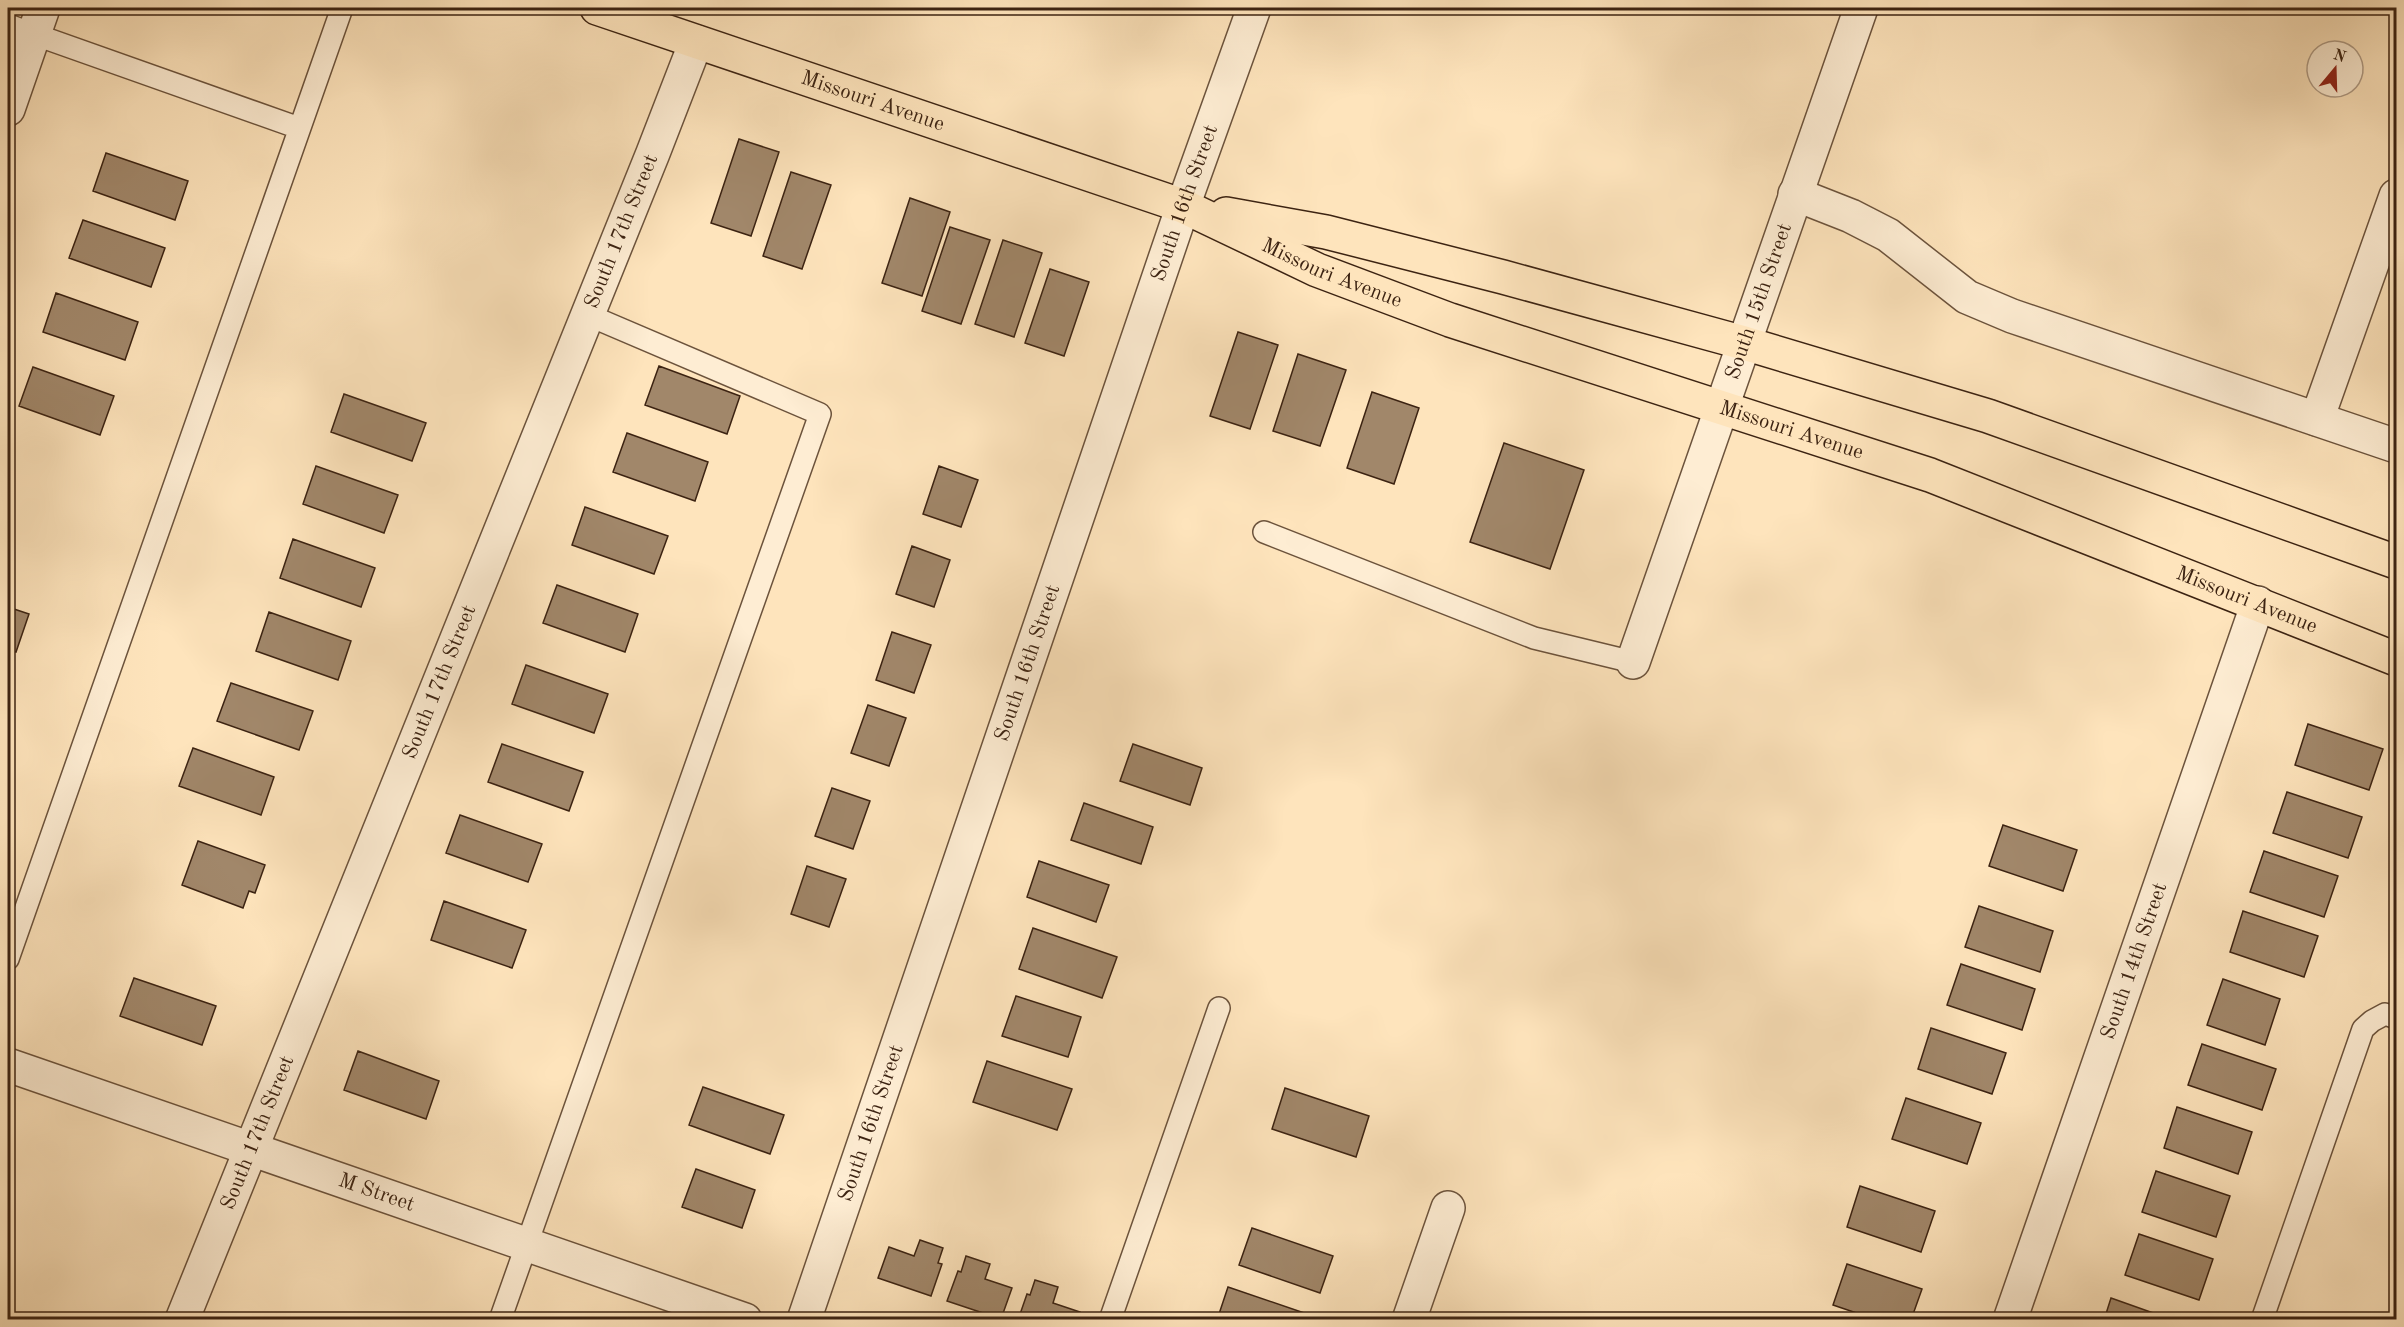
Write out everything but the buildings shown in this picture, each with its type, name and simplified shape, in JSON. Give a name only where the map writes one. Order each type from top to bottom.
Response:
[{"type":"main road","name":"Missouri Avenue","points":[[597,8],[646,15],[696,42],[1183,206],[1317,270],[1450,320],[1930,475],[2397,659]]},
{"type":"main road","name":"Missouri Avenue","points":[[1183,206],[1326,232],[1503,277],[1744,343],[1988,416],[2397,562]]},
{"type":"street","name":"South 16th Street","points":[[804,1320],[1183,206],[1254,8]]},
{"type":"street","name":"South 15th Street","points":[[1633,662],[1861,8]]},
{"type":"street","points":[[8,109],[28,22]]},
{"type":"street","name":"South 17th Street","points":[[182,1320],[696,42]]},
{"type":"street","points":[[1795,194],[1851,216],[1888,236],[1967,297],[2003,313],[2397,446]]},
{"type":"street","points":[[2317,419],[2397,196]]},
{"type":"street","name":"South 14th Street","points":[[2010,1320],[2258,603]]},
{"type":"street","name":"M Street","points":[[8,1065],[745,1320]]},
{"type":"street","points":[[1409,1320],[1448,1208]]},
{"type":"lane","points":[[8,959],[342,8]]},
{"type":"lane","points":[[28,22],[299,128]]},
{"type":"lane","points":[[500,1320],[820,414],[588,315]]},
{"type":"lane","points":[[1264,532],[1534,638],[1633,662]]},
{"type":"lane","points":[[1110,1320],[1219,1008]]},
{"type":"lane","points":[[2262,1320],[2362,1029],[2385,1014],[2397,1018]]}]
